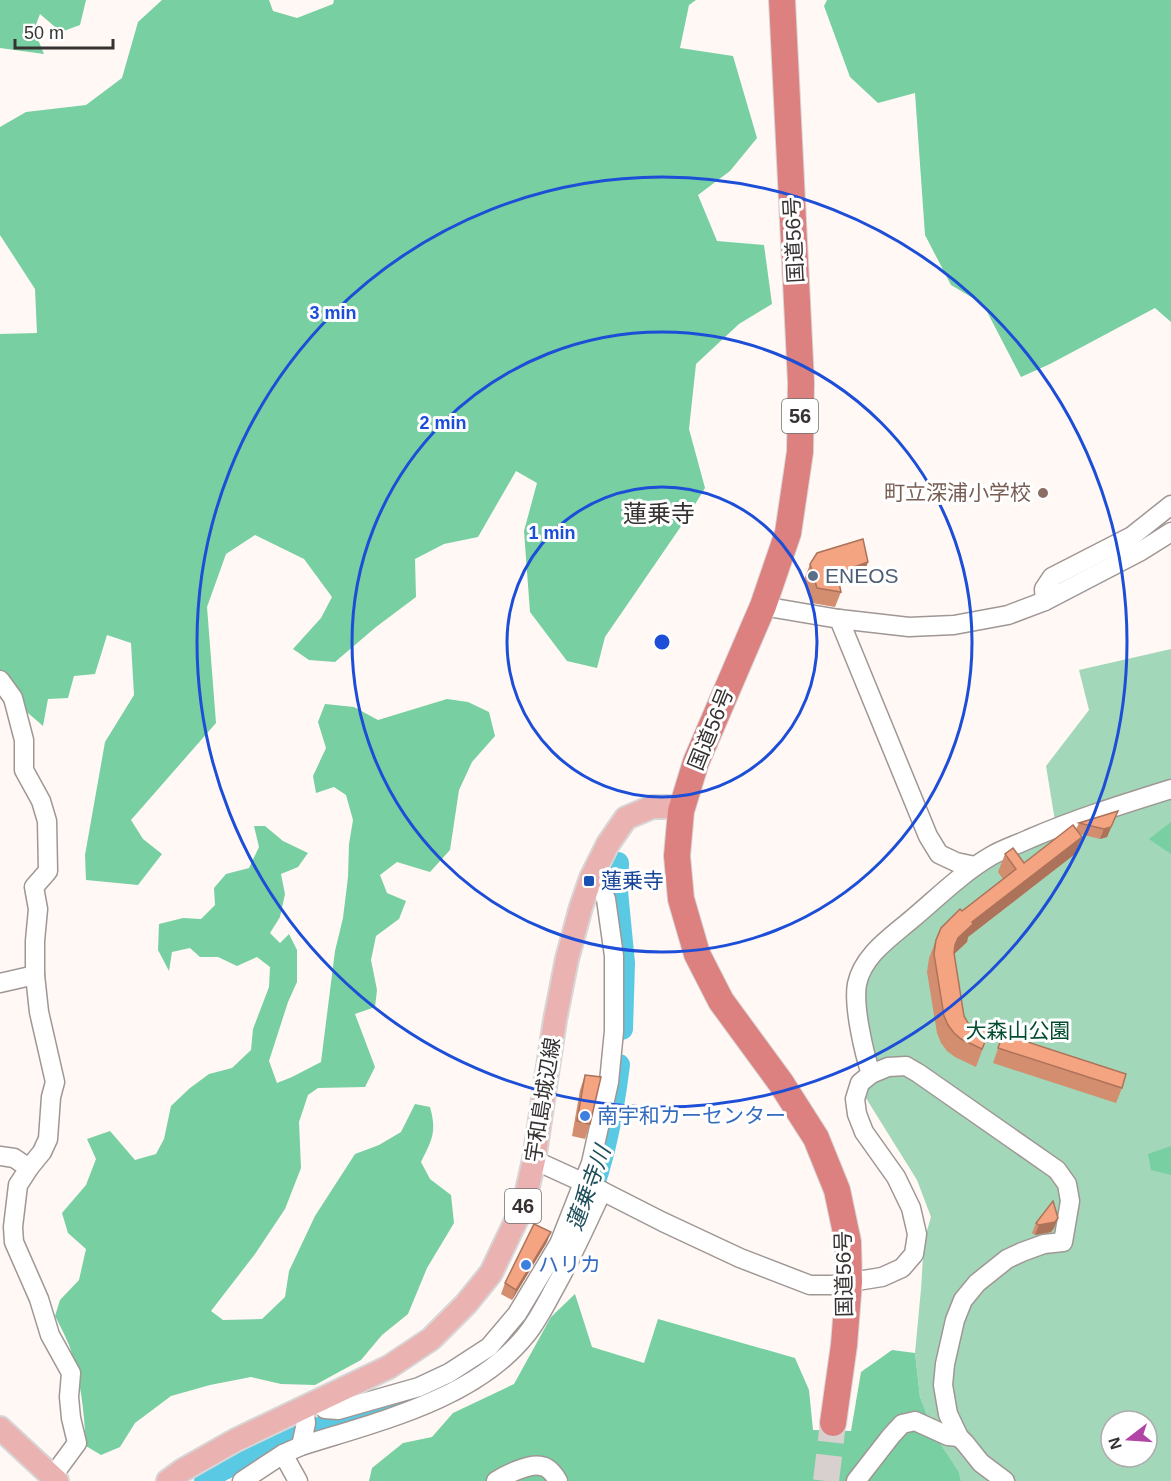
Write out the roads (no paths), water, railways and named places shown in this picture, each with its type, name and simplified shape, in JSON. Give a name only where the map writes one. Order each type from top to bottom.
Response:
[{"type":"highway","name":"国道56号","points":[[782,0],[801,382],[800,452],[788,533],[763,606],[696,762],[681,811],[677,856],[681,899],[697,954],[721,1001],[781,1083],[816,1138],[837,1190],[848,1242],[849,1282],[834,1423]]},
{"type":"main road","name":"宇和島城辺線","points":[[168,1481],[236,1440],[389,1367],[431,1339],[466,1304],[491,1273],[524,1203],[534,1160],[555,1020],[567,959],[591,878],[608,844],[626,818],[652,807],[670,807],[681,811]]},
{"type":"main road","points":[[0,1428],[55,1479]]},
{"type":"street","points":[[1045,601],[1044,589],[1052,577],[1132,537],[1171,505]]},
{"type":"street","points":[[763,606],[839,619],[909,627],[954,625],[1008,615],[1045,601],[1141,551],[1171,532]]},
{"type":"street","points":[[839,619],[928,836],[939,854],[956,862],[975,866]]},
{"type":"street","points":[[0,680],[13,698],[24,740],[24,770],[41,801],[47,821],[48,871],[34,887],[38,909],[34,941],[35,975],[39,1012],[55,1082],[51,1097],[48,1138],[42,1152],[18,1185],[13,1227],[14,1242],[39,1299],[50,1335],[71,1373],[69,1397],[77,1443],[55,1479]]},
{"type":"street","points":[[871,1074],[856,1003],[858,983],[867,960],[892,936],[975,866],[992,855],[1090,814],[1171,789]]},
{"type":"street","points":[[301,1446],[311,1404],[325,1409],[338,1410],[419,1387],[449,1373],[489,1347],[517,1314],[559,1244],[591,1163],[609,1082],[614,1031],[614,956],[606,899],[600,886],[591,878]]},
{"type":"street","points":[[0,983],[35,975]]},
{"type":"street","points":[[534,1160],[740,1258],[810,1285],[832,1285],[882,1277],[902,1268],[914,1254],[917,1234],[911,1208],[897,1177],[864,1132],[857,1114],[855,1099],[861,1083],[871,1074],[888,1068],[906,1066],[945,1092],[1056,1170],[1067,1184],[1070,1202],[1063,1242],[1044,1244],[1007,1259],[977,1283],[963,1300],[955,1320],[945,1364],[943,1385],[948,1414],[962,1440],[981,1463],[1005,1481]]},
{"type":"street","points":[[0,1156],[14,1158],[29,1168]]},
{"type":"street","points":[[242,1481],[283,1454],[301,1446],[444,1396],[477,1378],[505,1357],[526,1335],[545,1306],[574,1252],[602,1191]]},
{"type":"street","points":[[856,1481],[902,1424],[915,1420],[948,1436],[962,1440]]},
{"type":"street","points":[[283,1454],[298,1481]]},
{"type":"street","points":[[496,1481],[531,1466],[541,1466],[553,1472],[558,1481]]},
{"type":"waterway","name":"蓮乗寺川","points":[[618,863],[617,891],[624,963],[622,1029]]},
{"type":"waterway","name":"蓮乗寺川","points":[[575,1230],[599,1170],[613,1107],[619,1065]]},
{"type":"waterway","name":"蓮乗寺川","points":[[205,1481],[222,1470],[271,1447],[327,1425],[437,1390],[466,1374],[501,1350],[521,1327],[556,1267]]},
{"type":"tunnel","points":[[826,1481],[833,1423]]},
{"type":"place","name":"町立深浦小学校","points":[[1043,493]]},
{"type":"place","name":"ENEOS","points":[[813,576]]},
{"type":"place","name":"蓮乗寺","points":[[589,881]]},
{"type":"place","name":"南宇和カーセンター","points":[[585,1116]]},
{"type":"place","name":"ハリカ","points":[[526,1265]]},
{"type":"district","name":"蓮乗寺","points":[[659,514]]},
{"type":"park label","name":"大森山公園","points":[[1018,1031]]}]
